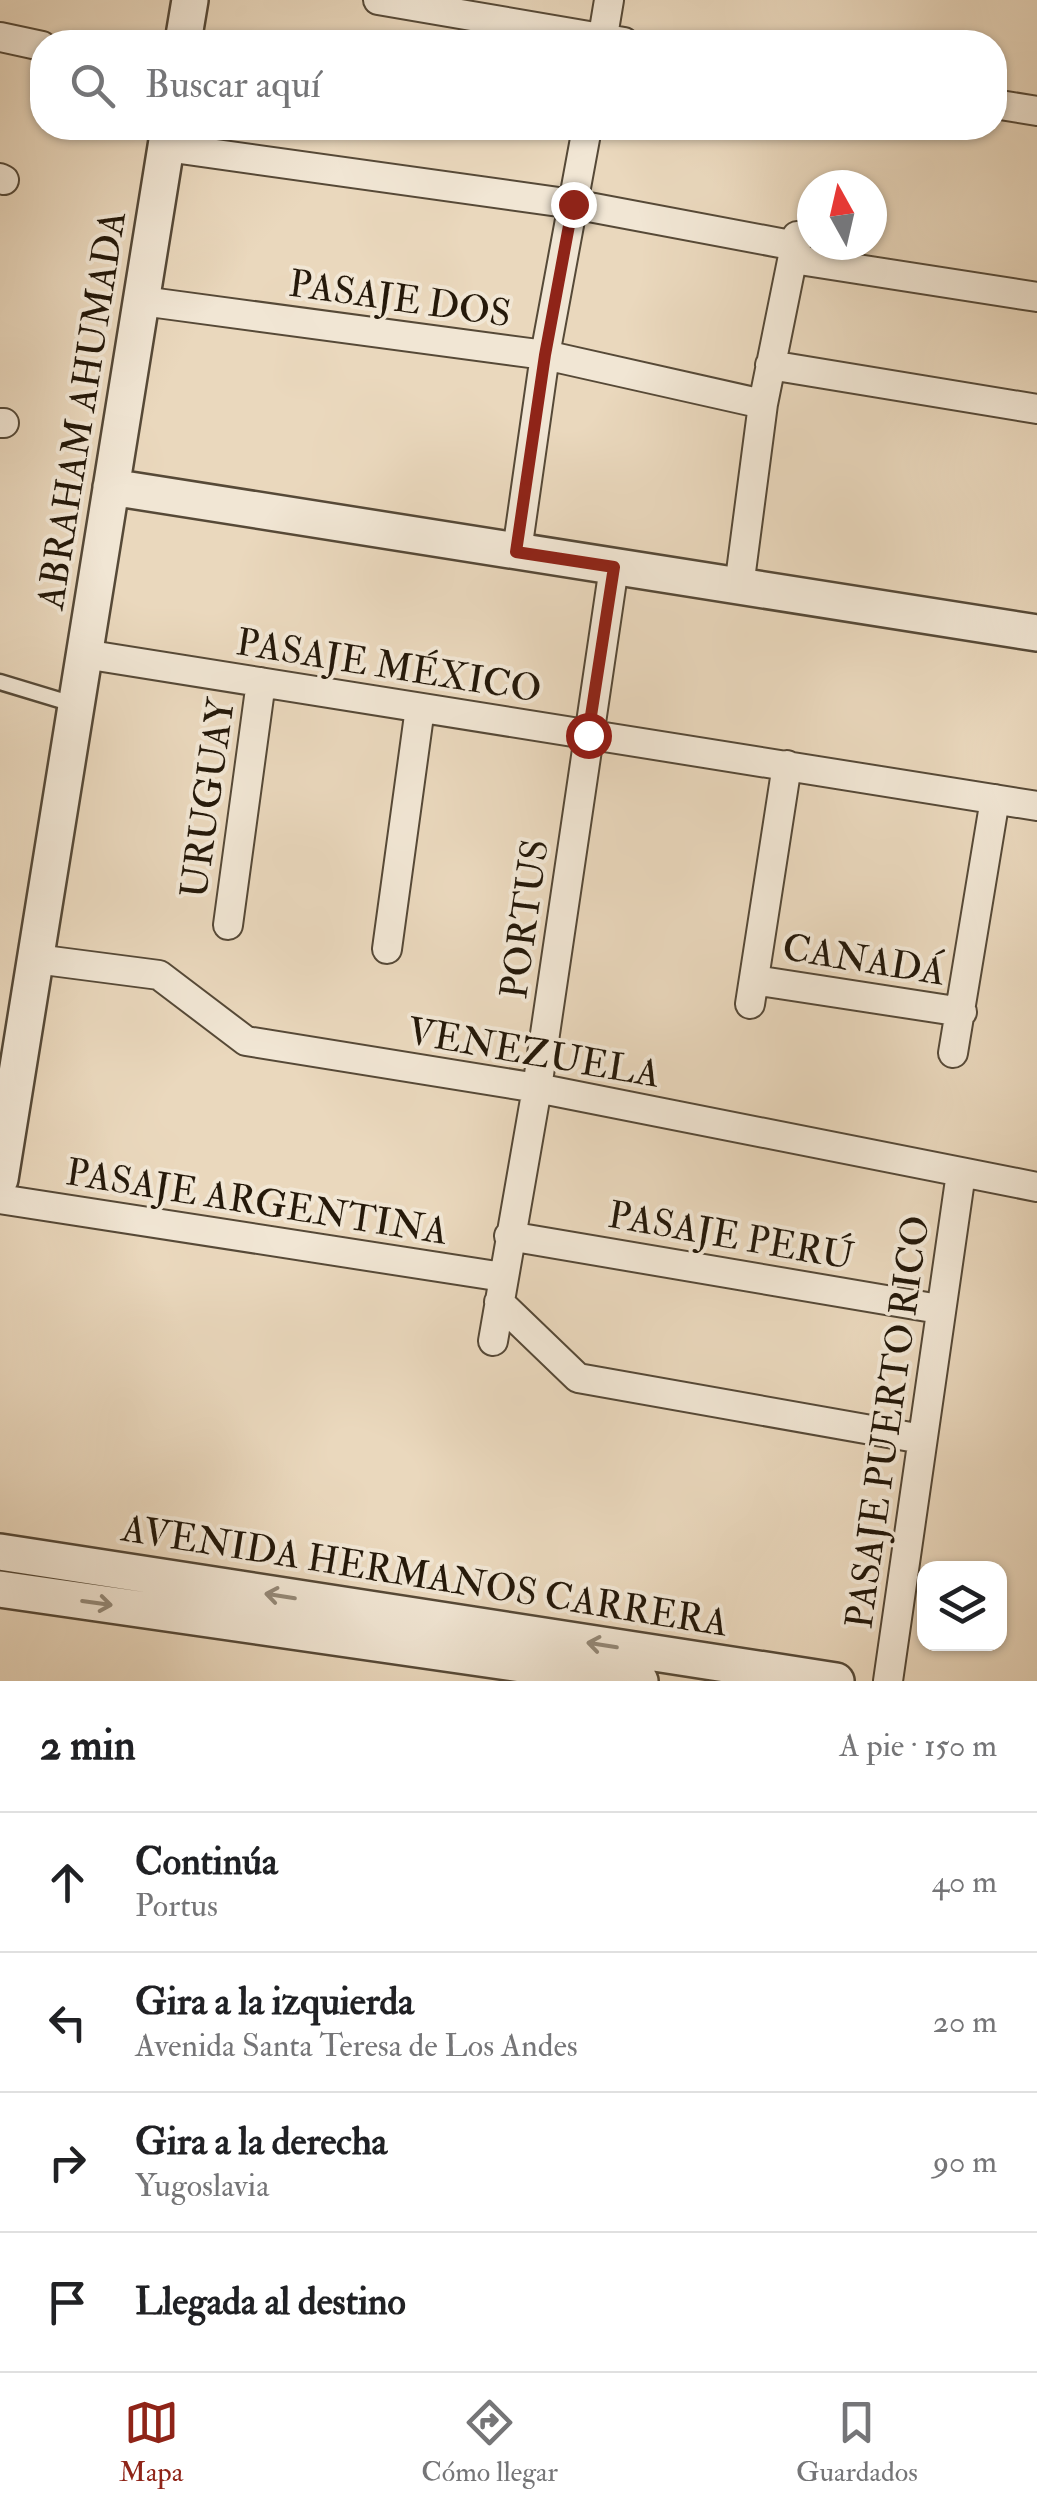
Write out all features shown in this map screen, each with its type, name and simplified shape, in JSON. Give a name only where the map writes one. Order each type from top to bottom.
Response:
[{"type":"street","points":[[185,30],[190,0]]},
{"type":"street","points":[[378,0],[548,30]]},
{"type":"street","points":[[609,0],[610,30]]},
{"type":"street","points":[[0,37],[30,43]]},
{"type":"street","points":[[1007,106],[1037,111]]},
{"type":"street","name":"ABRAHAM AHUMADA","points":[[0,1179],[168,140]]},
{"type":"street","points":[[186,140],[573,204],[1037,297]]},
{"type":"street","points":[[516,552],[545,355],[585,140]]},
{"type":"street","points":[[739,586],[763,404],[795,247]]},
{"type":"street","name":"PASAJE DOS","points":[[142,301],[545,355],[763,404]]},
{"type":"street","points":[[770,365],[1037,409]]},
{"type":"street","points":[[111,488],[1037,634]]},
{"type":"street","name":"PORTUS","points":[[492,1341],[537,1088],[614,567]]},
{"type":"street","name":"PASAJE MÉXICO","points":[[84,654],[1037,806]]},
{"type":"street","name":"URUGUAY","points":[[228,925],[261,682]]},
{"type":"street","points":[[387,949],[420,708]]},
{"type":"street","name":"CANADÁ","points":[[788,765],[752,992],[962,1012]]},
{"type":"street","points":[[953,1052],[995,799]]},
{"type":"street","name":"VENEZUELA","points":[[36,959],[159,975],[246,1041],[537,1088],[1037,1188]]},
{"type":"street","name":"PASAJE PUERTO RICO","points":[[888,1681],[960,1173]]},
{"type":"street","name":"PASAJE ARGENTINA","points":[[0,1199],[501,1290]]},
{"type":"street","name":"PASAJE PERÚ","points":[[509,1236],[939,1309]]},
{"type":"street","points":[[501,1290],[578,1378],[922,1439]]},
{"type":"street","name":"AVENIDA HERMANOS CARRERA","points":[[0,1552],[836,1681]]},
{"type":"street","name":"AVENIDA HERMANOS CARRERA","points":[[0,1590],[457,1668],[640,1681]]},
{"type":"lane","points":[[0,682],[76,705]]},
{"type":"route","points":[[573,204],[545,355],[516,552],[614,567],[588,735]]}]
